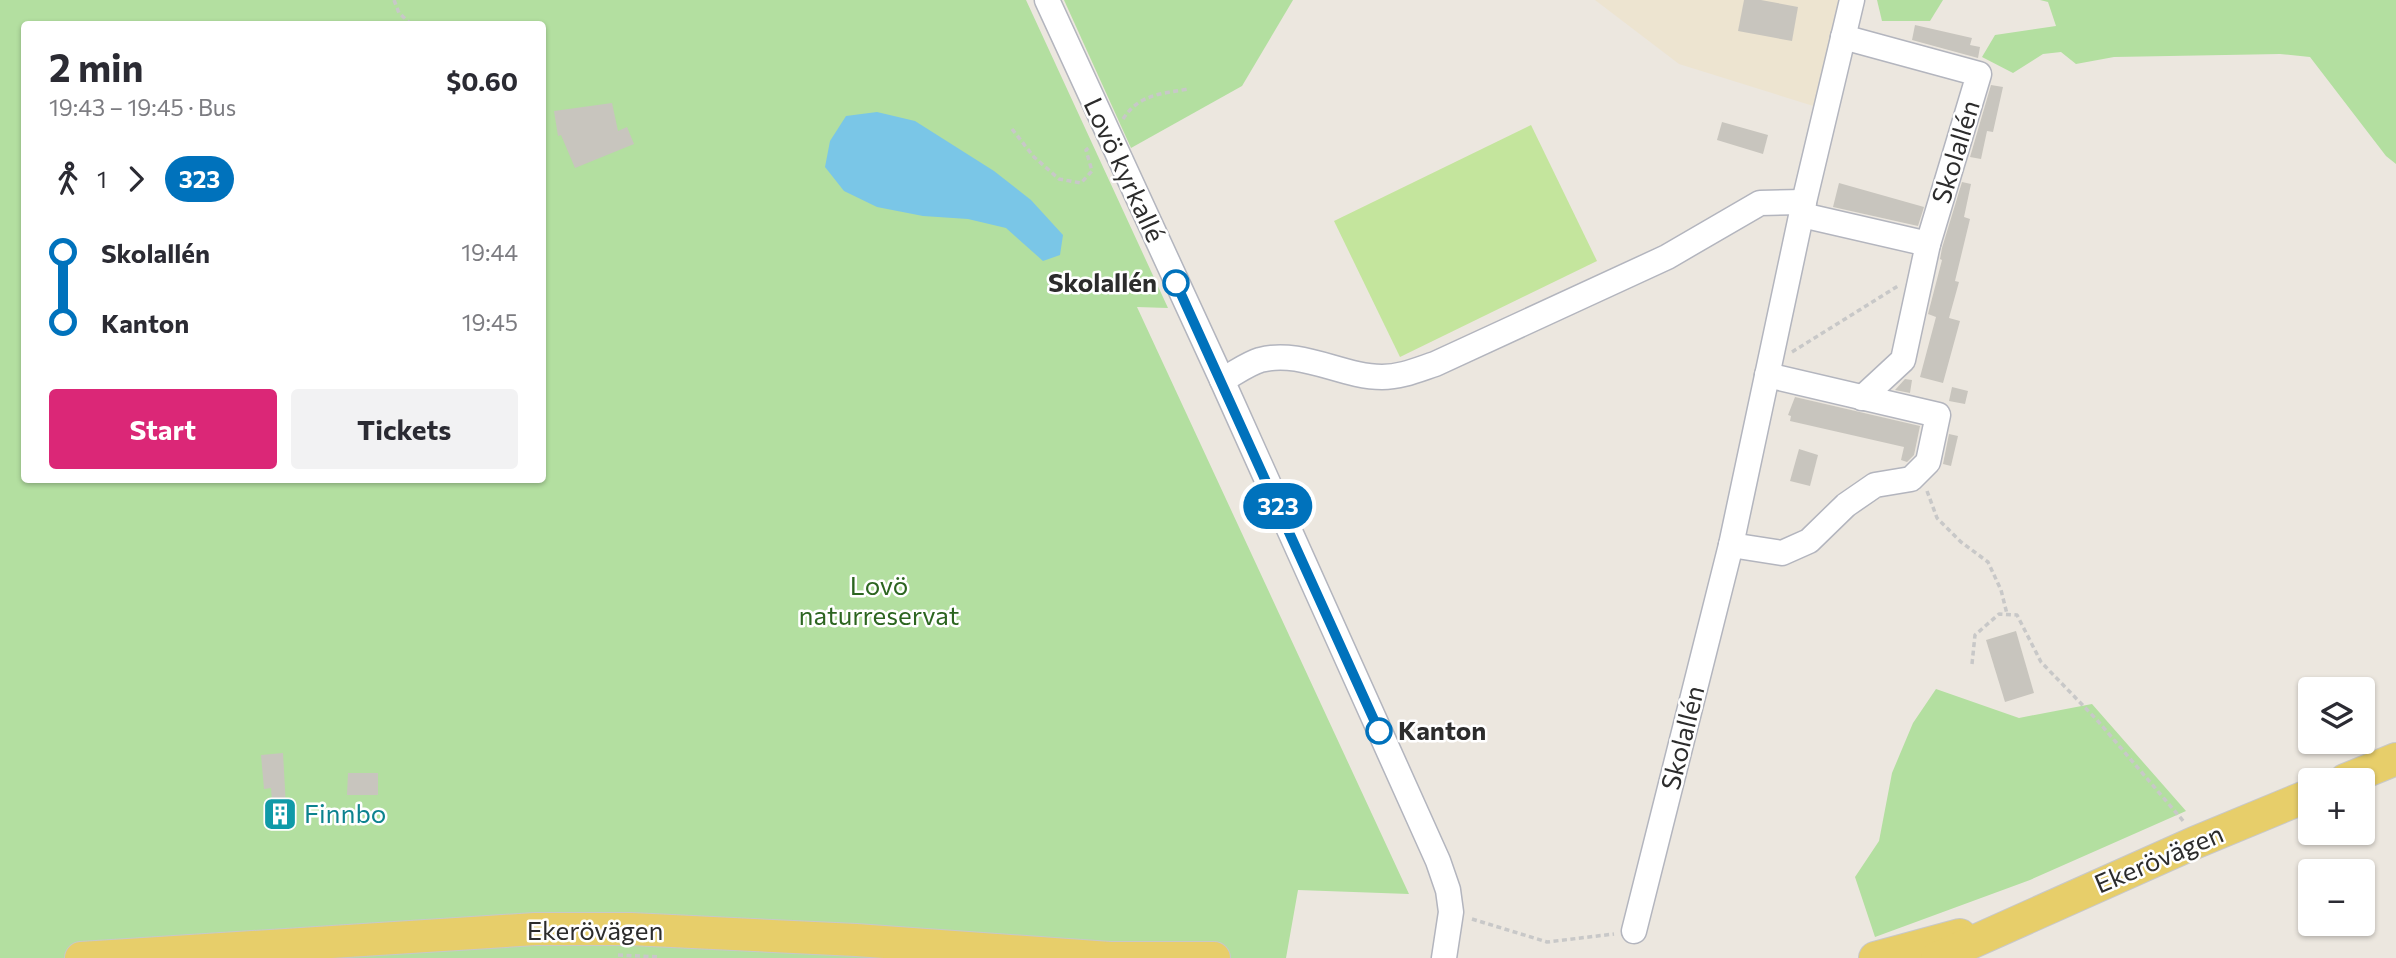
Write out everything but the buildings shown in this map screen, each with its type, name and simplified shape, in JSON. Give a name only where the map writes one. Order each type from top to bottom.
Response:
[{"type":"main road","points":[[2375,768],[2396,760]]},
{"type":"main road","name":"Ekerövägen","points":[[1937,958],[2194,843],[2298,800]]},
{"type":"main road","name":"Ekerövägen","points":[[1875,958],[2009,924]]},
{"type":"main road","name":"Ekerövägen","points":[[81,958],[495,932],[618,929],[856,940],[1110,958],[1214,958]]},
{"type":"street","name":"Lovö kyrkallé","points":[[1047,0],[1222,380],[1438,861],[1448,890],[1451,912],[1444,958]]},
{"type":"street","name":"Skolallén","points":[[1634,931],[1731,545],[1803,209],[1852,0]]},
{"type":"street","name":"Skolallén","points":[[1843,37],[1979,74],[1928,244],[1903,360],[1863,398]]},
{"type":"street","points":[[1222,380],[1260,360],[1302,358],[1332,368],[1380,377],[1400,376],[1434,365],[1667,257],[1760,203],[1803,209],[1928,244]]},
{"type":"street","points":[[1731,545],[1782,553],[1809,541],[1846,505],[1875,485],[1911,479],[1928,462],[1938,415],[1863,398],[1768,371]]},
{"type":"path","points":[[394,0],[400,13],[408,21]]},
{"type":"path","points":[[1012,129],[1034,157],[1059,179],[1081,183],[1092,171],[1086,150],[1117,130],[1129,110],[1138,102],[1157,94],[1188,89]]},
{"type":"path","points":[[1768,371],[1921,272]]},
{"type":"path","points":[[1920,471],[1937,518],[1961,542],[1988,562],[2001,590],[2007,614]]},
{"type":"path","points":[[1972,664],[1975,635],[1999,614],[2017,615],[2040,662],[2097,720],[2144,778],[2164,797],[2187,826],[2194,843]]},
{"type":"path","points":[[1451,912],[1547,942],[1634,931]]},
{"type":"path","points":[[618,955],[670,957]]},
{"type":"shaded area","points":[[1595,0],[1847,0],[1823,109],[1679,64]]},
{"type":"green space","name":"Lovö naturreservat","points":[[0,0],[1026,0],[1168,308],[1137,307],[1409,894],[1298,890],[1286,958],[0,958]]},
{"type":"green space","points":[[1064,0],[1293,0],[1242,86],[1131,148]]},
{"type":"green space","points":[[1877,0],[1943,0],[1930,21],[1882,21]]},
{"type":"green space","points":[[2040,0],[2396,0],[2396,164],[2386,156],[2310,57],[2280,54],[2114,57],[2076,64],[2061,52],[2043,54],[2013,73],[1982,57],[1995,35],[2056,26],[2048,2]]},
{"type":"green space","points":[[1531,125],[1597,261],[1400,357],[1334,221]]},
{"type":"green space","points":[[1936,689],[2019,718],[2092,704],[2186,811],[2030,880],[1875,937],[1855,877],[1879,841],[1892,773],[1913,723]]},
{"type":"water","points":[[877,112],[915,121],[994,171],[1031,200],[1063,235],[1060,255],[1043,261],[1006,228],[968,219],[923,216],[877,207],[844,191],[825,167],[830,141],[846,116]]},
{"type":"bus line","name":"323","points":[[1176,283],[1379,731]]},
{"type":"place","name":"Skolallén","points":[[1176,283]]},
{"type":"place","name":"Kanton","points":[[1379,731]]},
{"type":"place","name":"Finnbo","points":[[280,814]]}]
